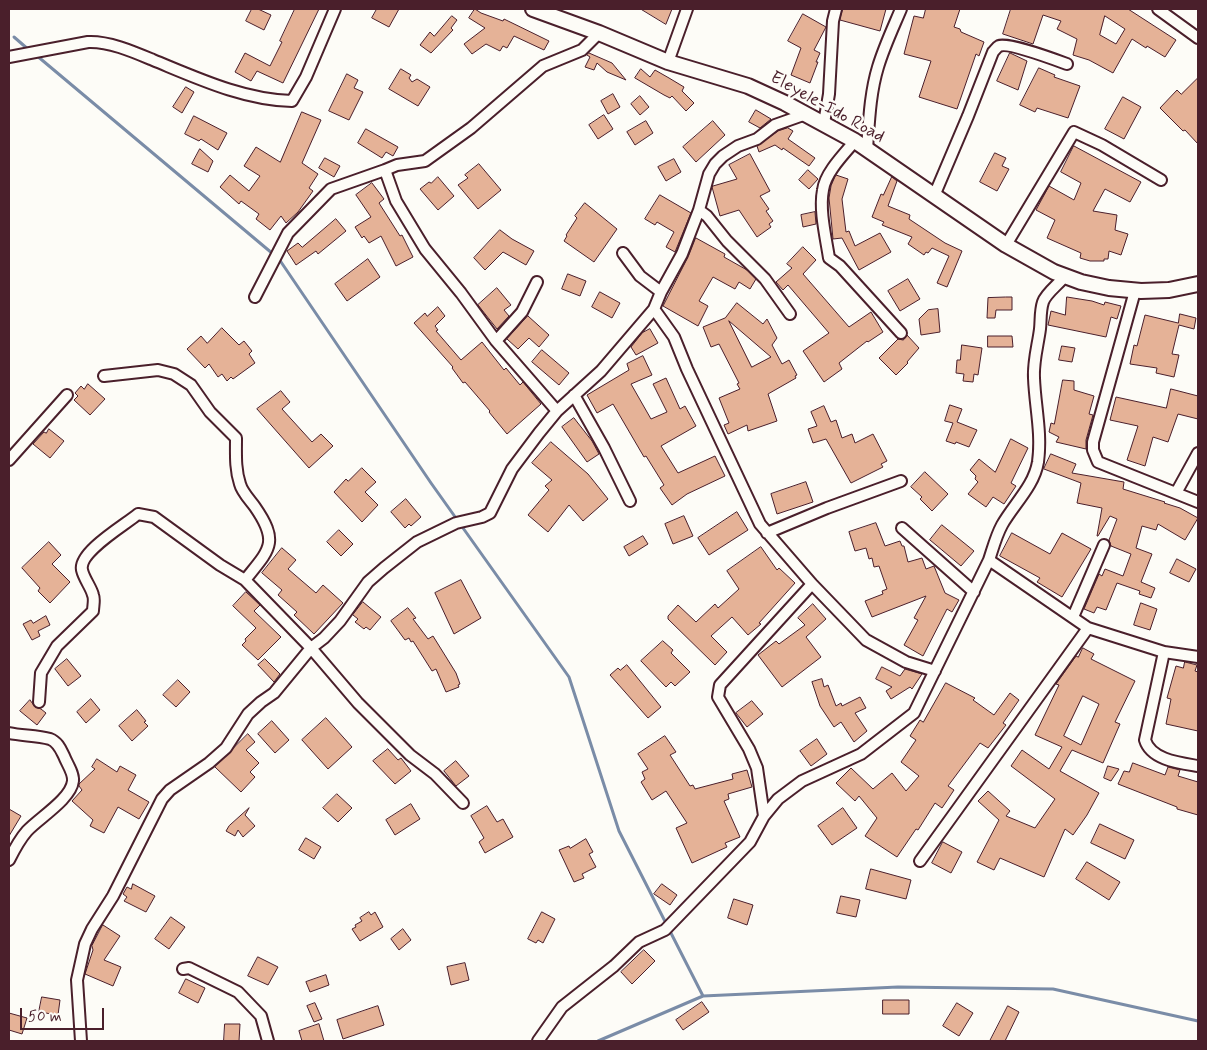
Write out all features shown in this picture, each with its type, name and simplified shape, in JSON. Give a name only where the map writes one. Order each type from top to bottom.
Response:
[{"type":"main road","name":"Eleyele-Ido Road","points":[[533,9],[599,33],[668,62],[748,86],[824,123],[861,145],[1006,246],[1037,264],[1065,276],[1081,282],[1135,291],[1169,290],[1198,284]]},
{"type":"street","points":[[9,57],[88,42],[101,42],[134,51],[231,90],[276,101],[292,101],[306,77],[335,9]]},
{"type":"street","points":[[668,62],[687,9]]},
{"type":"street","points":[[824,123],[829,94],[833,21],[836,9]]},
{"type":"street","points":[[901,9],[883,50],[877,70],[871,106],[861,145],[835,164],[823,190],[823,224],[829,258],[840,266],[901,333]]},
{"type":"street","points":[[1158,9],[1198,38]]},
{"type":"street","points":[[255,297],[288,233],[331,189],[397,165],[425,161],[471,128],[543,66],[582,50],[599,33]]},
{"type":"street","points":[[934,196],[990,59],[998,46],[1015,47],[1067,64]]},
{"type":"street","points":[[81,1041],[77,980],[85,944],[92,929],[113,896],[162,799],[170,790],[209,764],[226,748],[248,714],[274,693],[311,648],[324,638],[340,621],[368,582],[401,553],[441,529],[490,513],[512,469],[557,411],[601,371],[654,309],[682,254],[699,210],[709,174],[715,164],[738,146],[757,139],[775,125],[806,114]]},
{"type":"street","points":[[1006,246],[1074,132],[1102,145],[1161,180]]},
{"type":"street","points":[[384,170],[396,201],[425,249],[461,293],[496,341],[557,411]]},
{"type":"street","points":[[699,210],[707,216],[727,241],[766,279],[790,314]]},
{"type":"street","points":[[623,253],[640,276],[661,292]]},
{"type":"street","points":[[538,1041],[562,1007],[614,966],[639,942],[665,930],[750,842],[764,816],[778,799],[802,781],[862,754],[914,713],[989,560],[995,539],[1026,490],[1038,464],[1039,421],[1034,377],[1040,317],[1043,301],[1065,276]]},
{"type":"street","points":[[496,341],[522,312],[537,282]]},
{"type":"street","points":[[1135,291],[1093,450],[1098,462],[1198,502]]},
{"type":"street","points":[[654,309],[674,337],[687,370],[760,524],[812,584],[866,640],[906,662],[935,671]]},
{"type":"street","points":[[104,376],[158,370],[174,374],[191,385],[210,412],[236,438],[235,463],[240,486],[260,514],[269,531],[270,538],[265,555],[245,580]]},
{"type":"street","points":[[9,460],[67,395]]},
{"type":"street","points":[[574,395],[604,448],[630,501]]},
{"type":"street","points":[[1176,493],[1198,453]]},
{"type":"street","points":[[767,533],[827,508],[901,481]]},
{"type":"street","points":[[39,702],[41,673],[58,646],[93,611],[94,596],[82,570],[83,561],[95,546],[126,525],[138,514],[154,517],[220,565],[245,580],[311,648],[358,703],[410,755],[435,774],[463,803]]},
{"type":"street","points":[[902,528],[974,592]]},
{"type":"street","points":[[1072,617],[1104,544]]},
{"type":"street","points":[[989,560],[1088,628],[1164,652],[1198,657]]},
{"type":"street","points":[[764,816],[757,768],[749,749],[718,697],[718,690],[720,684],[812,584]]},
{"type":"street","points":[[920,861],[1088,628]]},
{"type":"street","points":[[1164,652],[1145,740],[1148,747],[1155,754],[1180,763],[1198,766]]},
{"type":"street","points":[[9,734],[33,735],[55,741],[73,776],[73,783],[69,790],[28,830],[9,860]]},
{"type":"street","points":[[183,969],[190,968],[238,992],[261,1016],[268,1041]]},
{"type":"building","points":[[252,9],[258,9],[271,15],[264,30],[246,21]]},
{"type":"building","points":[[295,9],[319,9],[283,83],[257,71],[251,81],[235,72],[245,53],[270,66]]},
{"type":"building","points":[[377,9],[399,9],[389,27],[372,18]]},
{"type":"building","points":[[475,9],[503,21],[504,19],[549,41],[544,50],[514,36],[507,48],[503,46],[500,51],[486,44],[472,54],[464,44],[485,28],[469,18]]},
{"type":"building","points":[[641,9],[672,9],[666,24]]},
{"type":"building","points":[[843,9],[886,9],[880,31],[840,20]]},
{"type":"building","points":[[926,9],[960,9],[954,27],[984,42],[979,56],[976,54],[957,109],[919,97],[931,61],[904,54],[914,16],[923,18]]},
{"type":"building","points":[[1011,9],[1128,9],[1176,40],[1165,57],[1132,39],[1113,73],[1089,60],[1073,55],[1077,39],[1057,29],[1061,21],[1043,15],[1033,44],[1003,34]],"holes":[[[1105,16],[1125,29],[1116,44],[1100,35]]]},
{"type":"building","points":[[803,14],[826,27],[814,50],[820,53],[810,83],[791,75],[801,48],[788,41]]},
{"type":"building","points":[[452,16],[457,20],[451,28],[453,30],[431,53],[420,45],[430,32],[434,36]]},
{"type":"building","points":[[589,53],[612,63],[626,80],[607,72],[597,63],[594,70],[585,67],[590,57],[587,55]]},
{"type":"building","points":[[1010,53],[1027,61],[1018,90],[997,81]]},
{"type":"building","points":[[1039,68],[1055,75],[1054,77],[1080,86],[1068,118],[1037,108],[1035,112],[1020,105]]},
{"type":"building","points":[[401,69],[411,75],[409,78],[412,82],[417,79],[430,87],[418,106],[389,89]]},
{"type":"building","points":[[641,69],[650,77],[655,70],[684,87],[682,91],[694,103],[686,111],[672,96],[670,98],[635,78]]},
{"type":"building","points":[[347,74],[358,80],[354,88],[363,92],[349,120],[329,111]]},
{"type":"building","points":[[1198,78],[1198,144],[1160,108],[1177,90],[1181,94]]},
{"type":"building","points":[[186,87],[194,92],[182,113],[173,107]]},
{"type":"building","points":[[613,94],[620,107],[608,114],[601,101]]},
{"type":"building","points":[[640,96],[649,107],[640,115],[631,104]]},
{"type":"building","points":[[1123,97],[1141,107],[1124,139],[1105,129]]},
{"type":"building","points":[[756,110],[771,119],[760,128],[749,122]]},
{"type":"building","points":[[302,112],[321,120],[302,163],[318,174],[309,188],[313,191],[298,212],[286,223],[281,216],[270,230],[256,219],[259,214],[241,201],[239,204],[220,187],[230,175],[249,191],[260,176],[244,166],[256,147],[280,162]]},
{"type":"building","points":[[604,115],[613,129],[598,139],[589,125]]},
{"type":"building","points":[[194,116],[227,133],[218,150],[201,139],[199,141],[185,134]]},
{"type":"building","points":[[646,121],[653,133],[635,145],[627,132]]},
{"type":"building","points":[[713,121],[725,135],[696,162],[683,147]]},
{"type":"building","points":[[788,128],[793,131],[788,139],[815,158],[809,166],[783,148],[782,150],[775,145],[759,152],[757,146],[778,131]]},
{"type":"building","points":[[366,129],[398,147],[393,156],[386,152],[382,158],[358,143]]},
{"type":"building","points":[[1074,146],[1141,182],[1130,202],[1105,189],[1093,211],[1117,215],[1115,230],[1128,234],[1121,255],[1109,251],[1108,259],[1104,259],[1104,261],[1090,261],[1080,258],[1081,253],[1047,238],[1055,220],[1036,210],[1049,186],[1074,200],[1081,183],[1061,172]]},
{"type":"building","points":[[200,149],[213,161],[208,172],[192,164]]},
{"type":"building","points":[[995,153],[1006,158],[1002,166],[1009,169],[997,191],[980,182]]},
{"type":"building","points":[[750,154],[770,191],[760,196],[769,209],[766,211],[773,221],[769,224],[771,227],[757,237],[739,210],[720,216],[712,187],[737,179],[729,165]]},
{"type":"building","points":[[325,158],[340,166],[334,177],[319,168]]},
{"type":"building","points":[[674,159],[681,172],[666,181],[658,167]]},
{"type":"building","points":[[479,164],[501,190],[478,209],[458,185],[468,178],[465,175]]},
{"type":"building","points":[[808,170],[818,179],[809,189],[799,180]]},
{"type":"building","points":[[836,175],[848,179],[842,199],[846,232],[849,231],[855,246],[880,233],[891,252],[859,270],[842,238],[833,239],[829,198],[831,186]]},
{"type":"building","points":[[438,177],[454,196],[438,210],[420,189]]},
{"type":"building","points":[[892,177],[897,181],[888,206],[910,215],[909,219],[945,243],[962,251],[947,287],[937,283],[949,256],[932,248],[924,255],[908,244],[912,237],[882,225],[884,222],[872,217],[881,194],[883,195]]},
{"type":"building","points":[[372,183],[384,199],[379,203],[400,236],[402,235],[413,257],[396,266],[381,236],[369,243],[364,236],[362,238],[355,227],[371,217],[356,195]]},
{"type":"building","points":[[660,195],[691,213],[675,252],[666,247],[674,232],[657,222],[655,225],[645,219]]},
{"type":"building","points":[[585,203],[617,229],[594,262],[564,241],[577,218],[575,216]]},
{"type":"building","points":[[815,212],[816,224],[803,227],[801,215]]},
{"type":"building","points":[[336,219],[346,231],[318,254],[316,251],[296,265],[287,251],[298,243],[302,247]]},
{"type":"building","points":[[500,230],[534,251],[526,265],[503,252],[485,270],[474,258]]},
{"type":"building","points":[[696,238],[725,254],[724,257],[747,270],[756,279],[750,289],[739,282],[735,289],[713,277],[699,301],[708,306],[698,326],[663,306]]},
{"type":"building","points":[[803,247],[816,260],[803,274],[849,327],[871,312],[883,332],[867,341],[839,363],[842,369],[824,382],[803,351],[829,333],[788,285],[783,290],[776,282],[792,268],[787,264]]},
{"type":"building","points":[[368,259],[380,277],[347,301],[335,284]]},
{"type":"building","points":[[568,274],[586,281],[580,296],[562,289]]},
{"type":"building","points":[[908,279],[920,299],[900,311],[888,291]]},
{"type":"building","points":[[497,288],[511,305],[504,310],[509,316],[497,329],[478,305]]},
{"type":"building","points":[[600,292],[620,303],[612,318],[592,307]]},
{"type":"building","points":[[1012,297],[1012,310],[996,310],[995,318],[987,318],[988,298]]},
{"type":"building","points":[[1067,297],[1104,305],[1105,302],[1121,306],[1117,319],[1111,317],[1106,337],[1048,325],[1051,311],[1065,315]]},
{"type":"building","points":[[737,303],[763,324],[767,319],[777,338],[772,345],[782,364],[789,360],[797,375],[795,376],[796,378],[768,394],[777,421],[748,431],[747,425],[728,434],[724,425],[729,423],[719,398],[740,389],[737,384],[739,383],[719,344],[711,347],[703,327],[725,318]],"holes":[[[729,321],[771,357],[752,367]]]},
{"type":"building","points":[[438,307],[445,316],[435,326],[438,330],[436,331],[461,360],[482,342],[504,370],[506,368],[520,385],[523,382],[541,404],[507,434],[490,411],[465,382],[463,383],[453,367],[414,323],[425,313],[427,316]]},
{"type":"building","points":[[938,309],[940,332],[921,335],[919,319],[928,310]]},
{"type":"building","points":[[1180,314],[1196,318],[1194,329],[1179,325],[1172,354],[1179,355],[1174,377],[1156,373],[1157,368],[1130,364],[1134,345],[1137,346],[1145,315],[1178,323]]},
{"type":"building","points":[[528,316],[549,335],[539,347],[529,338],[518,349],[507,339]]},
{"type":"building","points":[[222,328],[239,345],[244,341],[252,351],[249,354],[255,363],[233,379],[231,377],[227,381],[222,374],[218,377],[209,364],[205,368],[187,349],[201,336],[207,343]]},
{"type":"building","points":[[650,329],[658,343],[636,355],[631,347],[642,333]]},
{"type":"building","points":[[907,335],[919,348],[896,375],[879,358],[898,339],[903,340]]},
{"type":"building","points":[[988,336],[1012,336],[1013,347],[988,347]]},
{"type":"building","points":[[962,345],[982,348],[978,375],[974,374],[973,382],[963,381],[964,374],[956,373],[957,360],[960,360]]},
{"type":"building","points":[[1062,346],[1075,348],[1072,362],[1059,360]]},
{"type":"building","points":[[542,350],[569,373],[559,385],[532,362]]},
{"type":"building","points":[[643,356],[652,375],[631,384],[651,419],[667,412],[653,384],[666,378],[680,409],[685,406],[696,426],[661,446],[678,473],[715,456],[725,476],[687,494],[672,505],[660,488],[664,485],[646,456],[644,457],[613,404],[597,413],[587,395],[629,370],[627,364]]},
{"type":"building","points":[[1063,380],[1074,381],[1074,390],[1094,396],[1089,414],[1093,415],[1086,440],[1086,449],[1056,442],[1059,437],[1049,432],[1051,423],[1054,424]]},
{"type":"building","points":[[88,384],[105,399],[90,415],[74,400],[78,396],[75,393],[81,386],[84,389]]},
{"type":"building","points":[[1171,389],[1198,396],[1198,419],[1178,414],[1168,442],[1153,437],[1145,466],[1127,460],[1138,426],[1110,420],[1116,397],[1166,408]]},
{"type":"building","points":[[281,391],[290,402],[282,409],[312,442],[321,434],[333,446],[309,468],[257,409]]},
{"type":"building","points":[[950,405],[962,409],[957,422],[977,430],[969,447],[956,442],[955,444],[946,441],[953,423],[945,421]]},
{"type":"building","points":[[824,406],[831,422],[836,420],[842,438],[852,434],[855,443],[873,434],[887,461],[881,464],[883,467],[851,483],[826,439],[813,443],[808,429],[817,426],[811,412]]},
{"type":"building","points":[[574,418],[592,441],[599,454],[587,462],[562,427]]},
{"type":"building","points":[[49,429],[64,441],[50,458],[33,444]]},
{"type":"building","points":[[1011,439],[1028,448],[1011,483],[1016,486],[1004,504],[993,497],[986,507],[968,494],[978,482],[975,479],[976,476],[970,470],[979,459],[995,472]]},
{"type":"building","points":[[551,442],[588,474],[608,499],[583,521],[569,505],[548,532],[528,515],[549,490],[545,486],[552,480],[532,463]]},
{"type":"building","points":[[1051,454],[1076,464],[1072,473],[1124,482],[1123,489],[1165,502],[1198,518],[1185,540],[1158,524],[1156,530],[1142,526],[1136,548],[1152,554],[1141,582],[1155,588],[1151,598],[1139,594],[1140,591],[1117,583],[1106,610],[1097,607],[1094,613],[1084,609],[1099,574],[1102,576],[1105,569],[1123,576],[1131,554],[1111,546],[1109,540],[1117,519],[1110,516],[1097,536],[1102,508],[1077,503],[1081,483],[1044,469]]},
{"type":"building","points":[[362,468],[376,482],[365,492],[378,505],[362,522],[334,492],[346,479],[348,481]]},
{"type":"building","points":[[925,472],[948,494],[932,511],[920,499],[922,497],[911,487]]},
{"type":"building","points":[[806,482],[813,502],[777,514],[771,494]]},
{"type":"building","points":[[406,499],[421,517],[411,526],[409,524],[405,528],[391,512]]},
{"type":"building","points":[[737,512],[748,530],[709,555],[698,538]]},
{"type":"building","points":[[684,516],[693,536],[673,544],[665,524]]},
{"type":"building","points":[[876,523],[885,546],[900,541],[902,546],[904,546],[908,562],[922,558],[926,569],[934,566],[945,593],[959,600],[952,612],[947,609],[923,656],[904,645],[918,620],[914,618],[926,596],[872,617],[865,601],[883,594],[882,591],[887,589],[879,566],[874,567],[872,558],[869,559],[866,548],[855,551],[849,532]]},
{"type":"building","points":[[942,525],[974,551],[961,566],[930,540]]},
{"type":"building","points":[[339,530],[353,544],[341,556],[327,542]]},
{"type":"building","points":[[1012,533],[1050,554],[1062,533],[1091,549],[1062,597],[1037,582],[1040,578],[1000,556]]},
{"type":"building","points":[[643,536],[648,544],[629,556],[624,547]]},
{"type":"building","points":[[49,542],[61,555],[52,564],[70,582],[50,603],[38,591],[40,588],[22,568]]},
{"type":"building","points":[[761,547],[777,570],[779,568],[795,583],[759,623],[761,624],[748,635],[732,617],[711,636],[727,652],[715,665],[668,619],[668,616],[678,605],[696,622],[715,604],[718,608],[739,589],[727,571]]},
{"type":"building","points":[[282,548],[296,560],[288,569],[316,593],[323,585],[343,603],[314,634],[294,615],[297,612],[278,595],[282,590],[262,573]]},
{"type":"building","points":[[1177,559],[1196,569],[1189,582],[1170,573]]},
{"type":"building","points":[[461,580],[481,618],[454,634],[435,593]]},
{"type":"building","points":[[246,592],[260,605],[254,611],[281,637],[258,660],[242,645],[256,628],[233,606]]},
{"type":"building","points":[[363,602],[381,617],[370,630],[366,627],[364,629],[355,622],[358,619],[353,615]]},
{"type":"building","points":[[1141,603],[1157,609],[1150,630],[1134,625]]},
{"type":"building","points":[[813,604],[826,619],[806,637],[821,657],[782,687],[758,655],[776,641],[779,644],[805,625],[798,618]]},
{"type":"building","points":[[408,608],[416,618],[413,619],[428,639],[433,636],[456,673],[460,684],[458,685],[459,687],[446,692],[436,669],[432,671],[413,641],[411,642],[409,638],[405,640],[391,621]]},
{"type":"building","points":[[46,616],[50,625],[38,631],[40,636],[32,640],[23,624],[31,620],[33,623]]},
{"type":"building","points":[[663,641],[673,650],[671,653],[690,672],[675,686],[671,682],[666,687],[641,661]]},
{"type":"building","points":[[1083,648],[1094,654],[1091,659],[1135,681],[1115,722],[1120,724],[1103,763],[1072,750],[1060,771],[1099,793],[1073,835],[1065,829],[1044,877],[1000,858],[994,870],[977,862],[999,820],[978,801],[988,791],[1010,811],[1006,816],[1035,828],[1055,799],[1011,766],[1022,750],[1049,769],[1062,747],[1035,735],[1059,685],[1056,684],[1076,656],[1078,657]],"holes":[[[1083,696],[1099,704],[1081,745],[1064,736]]]},
{"type":"building","points":[[67,659],[81,676],[68,686],[55,669]]},
{"type":"building","points":[[265,659],[280,674],[274,682],[258,665]]},
{"type":"building","points":[[1185,662],[1197,665],[1195,671],[1198,672],[1198,731],[1166,724],[1171,699],[1167,698],[1176,666],[1183,668]]},
{"type":"building","points":[[627,665],[661,707],[648,718],[610,675],[618,668],[620,670]]},
{"type":"building","points":[[882,667],[900,676],[905,669],[922,674],[912,689],[910,687],[891,699],[886,691],[892,687],[876,679]]},
{"type":"building","points":[[822,679],[824,687],[828,685],[836,706],[841,703],[842,706],[860,697],[866,708],[855,713],[867,731],[854,742],[841,722],[834,727],[820,706],[812,682]]},
{"type":"building","points":[[178,680],[190,692],[176,707],[163,695]]},
{"type":"building","points":[[946,683],[975,698],[973,700],[994,715],[1010,693],[1019,700],[1003,723],[1006,725],[988,748],[980,743],[948,786],[954,790],[942,808],[935,803],[918,830],[916,829],[897,857],[865,836],[877,818],[859,796],[855,801],[836,783],[851,768],[873,789],[892,773],[906,791],[919,776],[901,762],[916,740],[910,736],[920,720],[923,722]]},
{"type":"building","points":[[91,699],[100,710],[86,723],[77,712]]},
{"type":"building","points":[[30,700],[35,707],[46,713],[37,725],[20,711]]},
{"type":"building","points":[[752,701],[763,714],[747,727],[736,713]]},
{"type":"building","points":[[137,710],[148,726],[132,741],[119,726]]},
{"type":"building","points":[[326,718],[352,747],[328,769],[302,740]]},
{"type":"building","points":[[272,721],[289,740],[275,753],[258,734]]},
{"type":"building","points":[[248,734],[255,742],[246,750],[259,763],[250,772],[255,777],[241,792],[215,767]]},
{"type":"building","points":[[665,736],[676,752],[670,755],[690,786],[693,785],[695,789],[733,779],[732,774],[747,770],[752,787],[728,794],[729,799],[724,801],[740,837],[725,843],[727,847],[692,863],[676,828],[687,823],[666,791],[652,800],[641,782],[645,779],[642,772],[648,769],[638,754]]},
{"type":"building","points":[[817,739],[827,754],[811,766],[800,751]]},
{"type":"building","points":[[388,749],[398,760],[401,758],[411,771],[395,784],[373,761]]},
{"type":"building","points":[[97,759],[117,772],[120,766],[136,775],[128,790],[149,802],[139,819],[118,807],[104,833],[90,826],[93,820],[72,801],[82,790],[79,784],[95,769],[92,767]]},
{"type":"building","points":[[456,761],[469,776],[456,786],[444,771]]},
{"type":"building","points":[[1133,763],[1165,775],[1168,767],[1180,770],[1178,776],[1198,782],[1198,815],[1177,809],[1177,807],[1118,784],[1124,771],[1129,772]]},
{"type":"building","points":[[1108,766],[1119,769],[1111,781],[1104,778]]},
{"type":"building","points":[[337,794],[352,808],[338,822],[323,808]]},
{"type":"building","points":[[411,804],[420,819],[395,835],[386,820]]},
{"type":"building","points":[[487,806],[497,822],[503,819],[513,837],[485,853],[479,842],[484,838],[471,816]]},
{"type":"building","points":[[249,808],[245,815],[255,826],[243,837],[238,830],[235,836],[226,831],[229,826]]},
{"type":"building","points":[[843,808],[857,828],[832,845],[818,826]]},
{"type":"building","points":[[9,809],[21,816],[9,836]]},
{"type":"building","points":[[1100,824],[1134,840],[1125,859],[1091,843]]},
{"type":"building","points":[[306,838],[321,847],[314,859],[299,850]]},
{"type":"building","points":[[586,839],[593,852],[589,854],[596,867],[582,874],[584,878],[574,882],[559,850],[569,846],[570,848]]},
{"type":"building","points":[[943,842],[962,852],[951,873],[932,863]]},
{"type":"building","points":[[1087,862],[1120,882],[1109,900],[1076,879]]},
{"type":"building","points":[[871,869],[911,880],[906,899],[866,889]]},
{"type":"building","points":[[133,884],[155,896],[146,912],[124,901],[127,897],[123,894],[127,887],[131,889]]},
{"type":"building","points":[[662,884],[677,895],[670,905],[654,894]]},
{"type":"building","points":[[841,896],[860,900],[856,917],[837,913]]},
{"type":"building","points":[[734,899],[753,905],[747,925],[728,918]]},
{"type":"building","points":[[369,912],[371,915],[375,912],[383,927],[360,941],[352,929],[362,921],[360,918]]},
{"type":"building","points":[[542,912],[555,919],[543,943],[538,940],[536,943],[528,939]]},
{"type":"building","points":[[171,917],[185,927],[169,949],[155,939]]},
{"type":"building","points":[[103,925],[120,936],[104,960],[121,967],[113,986],[85,974],[93,950],[92,946]]},
{"type":"building","points":[[403,929],[411,940],[399,950],[391,939]]},
{"type":"building","points":[[644,950],[655,961],[632,984],[621,972]]},
{"type":"building","points":[[258,957],[278,967],[268,985],[248,976]]},
{"type":"building","points":[[465,963],[469,980],[451,985],[447,967]]},
{"type":"building","points":[[326,975],[329,985],[310,992],[306,982]]},
{"type":"building","points":[[186,979],[205,988],[198,1003],[179,993]]},
{"type":"building","points":[[42,997],[60,1000],[58,1015],[39,1012]]},
{"type":"building","points":[[883,1000],[909,1000],[909,1014],[883,1014]]},
{"type":"building","points":[[702,1002],[709,1012],[683,1030],[676,1020]]},
{"type":"building","points":[[315,1003],[322,1019],[314,1022],[307,1006]]},
{"type":"building","points":[[957,1003],[973,1013],[959,1036],[943,1026]]},
{"type":"building","points":[[378,1006],[384,1025],[343,1039],[337,1020]]},
{"type":"building","points":[[1008,1006],[1019,1012],[1005,1041],[990,1041]]},
{"type":"building","points":[[9,1013],[27,1018],[22,1034],[9,1030]]},
{"type":"building","points":[[225,1024],[240,1024],[239,1041],[224,1041]]},
{"type":"building","points":[[319,1024],[324,1041],[302,1041],[299,1031]]},
{"type":"waterway","points":[[14,37],[29,50]]},
{"type":"waterway","points":[[36,55],[279,259],[431,483],[569,677],[619,831],[703,996]]},
{"type":"waterway","points":[[598,1041],[703,996],[898,987],[1053,989],[1198,1021]]}]
